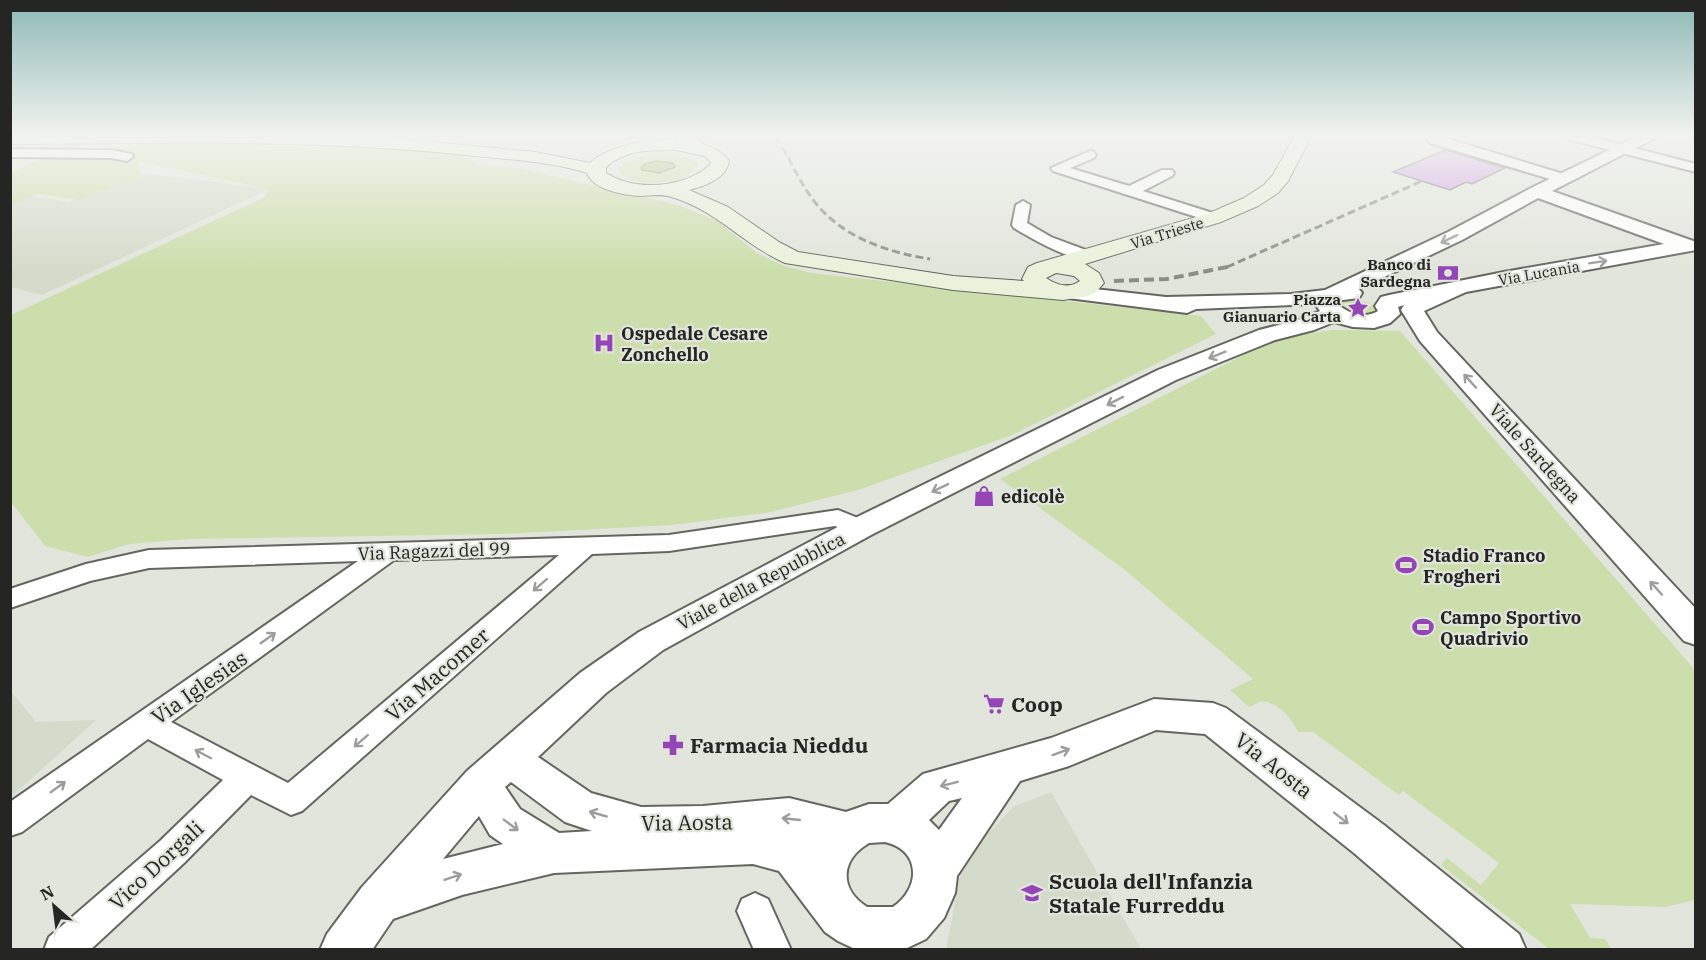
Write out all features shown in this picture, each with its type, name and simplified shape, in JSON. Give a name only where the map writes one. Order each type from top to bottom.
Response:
[{"type":"main road","points":[[606,182],[620,187],[663,189],[701,200],[773,248],[793,258],[954,283],[1060,291]]},
{"type":"main road","points":[[663,189],[698,182]]},
{"type":"main road","points":[[710,182],[713,193],[737,222]]},
{"type":"main road","name":"Via Trieste","points":[[1060,291],[1084,290],[1094,267],[1251,202],[1271,189],[1277,182]]},
{"type":"main road","points":[[890,272],[979,273],[1051,267],[1081,270],[1094,267]]},
{"type":"main road","points":[[1051,267],[1036,272],[1034,279],[1040,285],[1060,291]]},
{"type":"street","points":[[1102,182],[1214,218]]},
{"type":"street","points":[[1131,191],[1149,182]]},
{"type":"street","name":"Viale della Repubblica","points":[[343,950],[378,903],[494,771],[593,683],[651,641],[860,528],[1167,375],[1266,335],[1306,325],[1331,303],[1366,278],[1455,236],[1559,182]]},
{"type":"street","points":[[1537,192],[1692,247]]},
{"type":"street","points":[[1023,205],[1019,225],[1094,267],[1104,291],[1126,297]]},
{"type":"street","name":"Via Lucania","points":[[1388,306],[1504,278],[1692,247]]},
{"type":"street","name":"Viale Sardegna","points":[[1458,289],[1421,303],[1412,310],[1428,336],[1695,632]]},
{"type":"street","points":[[1060,291],[1126,297],[1201,309],[1237,306],[1315,306],[1331,303],[1354,320],[1374,321],[1388,317],[1388,306]]},
{"type":"street","points":[[1237,306],[1262,322],[1266,335]]},
{"type":"street","points":[[1388,306],[1428,336]]},
{"type":"street","name":"Via Ragazzi del 99","points":[[10,598],[86,573],[149,559],[669,543],[838,518],[860,528]]},
{"type":"street","name":"Via Macomer","points":[[247,778],[291,801],[584,547]]},
{"type":"street","name":"Via Iglesias","points":[[10,821],[387,553]]},
{"type":"street","name":"Via Aosta","points":[[894,825],[936,787],[1005,770],[1085,743],[1154,714],[1213,719],[1369,839],[1503,950]]},
{"type":"street","points":[[147,724],[247,778]]},
{"type":"street","points":[[936,869],[1005,770]]},
{"type":"street","points":[[494,771],[505,822],[554,853]]},
{"type":"street","name":"Via Aosta","points":[[494,771],[580,809],[641,826],[703,825],[789,817],[847,832]]},
{"type":"street","name":"Vico Dorgali","points":[[62,950],[172,852],[247,778]]},
{"type":"street","points":[[878,823],[894,825],[909,831],[921,841],[931,854],[936,869],[936,887],[930,903],[912,934],[902,927],[883,931],[845,924],[825,887],[824,872],[832,850],[847,832],[862,825],[878,823]]},
{"type":"street","name":"Via Aosta","points":[[378,903],[468,872],[554,853],[753,844],[792,854],[845,924]]},
{"type":"street","points":[[755,911],[773,950]]},
{"type":"shaded area","name":"Ospedale Cesare Zonchello","points":[[11,182],[126,182],[79,200],[38,194],[11,205]]},
{"type":"shaded area","points":[[121,182],[212,182],[269,189],[42,295],[11,287],[10,204],[30,196],[69,202]]},
{"type":"shaded area","name":"Ospedale Cesare Zonchello","points":[[236,182],[577,182],[678,205],[716,220],[757,253],[784,266],[811,273],[1201,316],[1216,334],[1012,435],[861,489],[771,512],[672,525],[501,534],[190,539],[129,544],[88,557],[45,546],[11,502],[11,315],[265,197],[269,189]]},
{"type":"shaded area","points":[[641,182],[667,182],[660,183]]},
{"type":"shaded area","name":"Piazza Gianuario Carta","points":[[1352,298],[1371,303],[1378,312],[1362,316],[1351,313],[1336,304],[1338,300]]},
{"type":"shaded area","name":"Stadio Franco Frogheri","points":[[1332,330],[1400,331],[1695,670],[1695,900],[1665,907],[1570,904],[1590,938],[1605,939],[1611,949],[1549,949],[1441,865],[1447,858],[1481,885],[1499,863],[1403,791],[1399,795],[1313,732],[1298,732],[1288,716],[1279,708],[1262,701],[1249,707],[1230,690],[1253,679],[1125,570],[1000,479],[1263,345],[1287,337]]},
{"type":"shaded area","points":[[10,690],[36,722],[96,720],[11,797]]},
{"type":"shaded area","name":"Scuola dell'Infanzia Statale Furreddu","points":[[1051,792],[1141,949],[946,950],[963,860],[1013,807]]},
{"type":"building","points":[[1424,182],[1477,182],[1472,184],[1466,182],[1450,190]]},
{"type":"railway","points":[[802,182],[825,214],[851,233],[881,247],[930,259]]},
{"type":"railway","points":[[1227,267],[1420,182]]},
{"type":"railway","points":[[1227,267],[1232,266]]},
{"type":"railway","points":[[1114,281],[1167,279],[1227,267]]},
{"type":"place","name":"Banco di Sardegna","points":[[1448,273]]},
{"type":"place","name":"Piazza Gianuario Carta","points":[[1358,308]]},
{"type":"place","name":"Ospedale Cesare Zonchello","points":[[604,343]]},
{"type":"place","name":"edicolè","points":[[984,496]]},
{"type":"place","name":"Stadio Franco Frogheri","points":[[1406,565]]},
{"type":"place","name":"Campo Sportivo Quadrivio","points":[[1423,627]]},
{"type":"place","name":"Coop","points":[[994,704]]},
{"type":"place","name":"Farmacia Nieddu","points":[[673,745]]},
{"type":"place","name":"Scuola dell'Infanzia Statale Furreddu","points":[[1032,893]]}]
